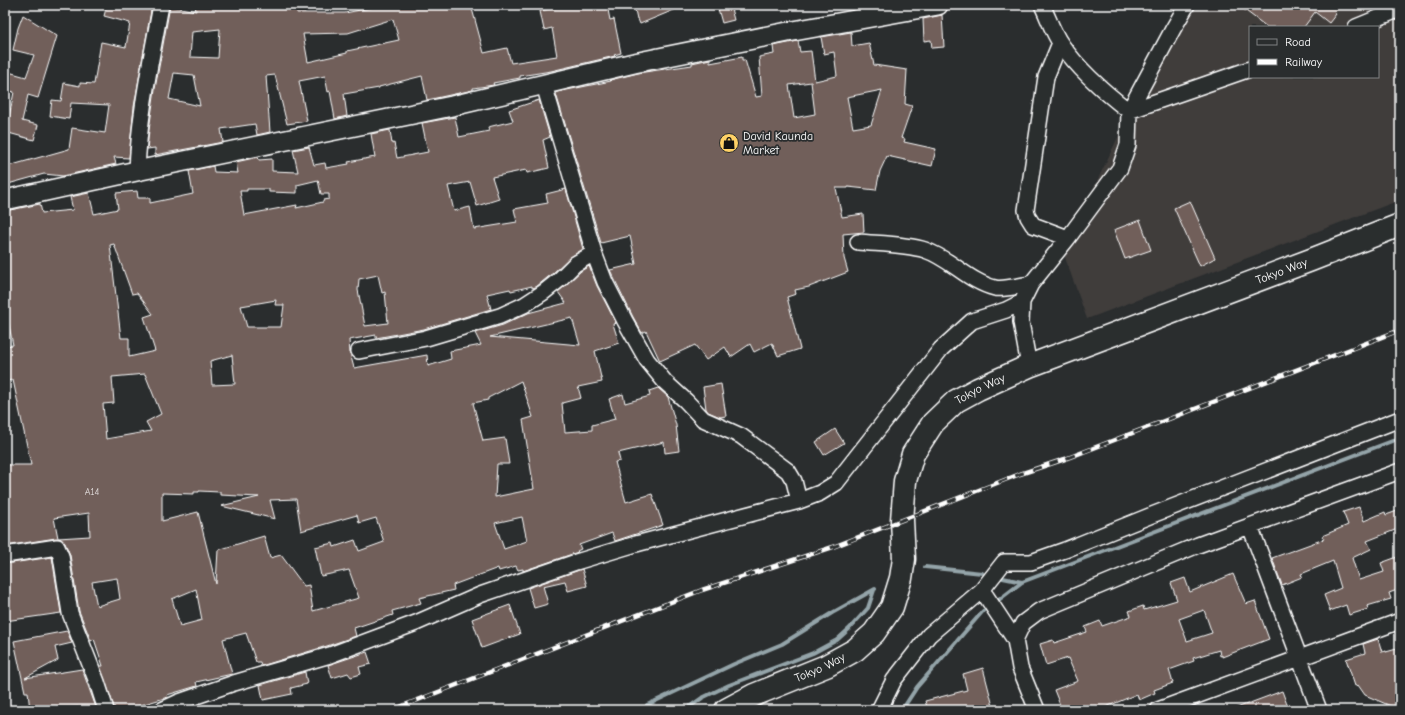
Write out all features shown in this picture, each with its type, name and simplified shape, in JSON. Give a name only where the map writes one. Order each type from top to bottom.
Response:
[{"type":"main road","name":"Tokyo Way","points":[[726,710],[754,695],[826,666],[855,650],[874,633],[892,607],[901,578],[904,559],[902,520],[905,481],[913,454],[933,423],[956,401],[978,389],[1029,366],[1400,225]]},
{"type":"street","points":[[137,171],[141,114],[161,5]]},
{"type":"street","points":[[5,200],[137,171],[452,106],[649,60],[788,32],[938,5]]},
{"type":"street","points":[[1042,5],[1060,43],[1082,70],[1129,111]]},
{"type":"street","points":[[1029,366],[1022,322],[1022,302],[1031,284],[1068,238],[1120,168],[1128,145],[1129,111],[1187,5]]},
{"type":"street","points":[[1358,26],[1400,9]]},
{"type":"street","points":[[1060,43],[1046,77],[1026,210],[1033,225],[1068,238]]},
{"type":"street","points":[[1129,111],[1249,69]]},
{"type":"street","points":[[544,85],[594,253],[605,282],[647,360],[665,382],[686,400],[703,419],[741,436],[788,471],[794,481],[799,501]]},
{"type":"street","points":[[858,242],[924,250],[940,257],[982,284],[996,288],[1031,284]]},
{"type":"street","points":[[359,351],[426,338],[500,316],[524,305],[544,292],[560,280],[575,264],[594,253]]},
{"type":"street","points":[[162,710],[179,702],[234,683],[344,649],[416,623],[480,595],[576,562],[636,544],[799,501],[820,493],[836,483],[942,349],[972,321],[1006,310],[1022,302]]},
{"type":"street","points":[[879,710],[894,680],[929,635],[982,590],[1004,562],[1031,562],[1065,550],[1166,509],[1400,419]]},
{"type":"street","points":[[1015,640],[1023,623],[1039,611],[1198,545],[1400,471]]},
{"type":"street","points":[[1250,526],[1319,710]]},
{"type":"street","points":[[5,555],[58,547],[61,556],[70,613],[95,676],[106,710]]},
{"type":"street","points":[[982,590],[1015,640],[1020,668],[1037,710]]},
{"type":"street","points":[[1158,710],[1400,620]]},
{"type":"shaded area","points":[[1187,5],[1400,5],[1400,200],[1087,319],[1063,252],[1155,60]]},
{"type":"building","points":[[107,5],[152,5],[134,107],[129,158],[114,157],[116,164],[63,176],[44,174],[8,184],[8,181],[5,182],[5,167],[69,149],[72,128],[105,133],[109,105],[71,103],[69,119],[50,116],[52,100],[61,101],[64,83],[80,86],[80,83],[94,84],[101,42],[126,47],[130,23],[104,16]]},
{"type":"building","points":[[195,5],[297,5],[297,13],[345,13],[385,5],[471,5],[484,53],[507,48],[511,63],[557,56],[552,28],[544,30],[540,11],[565,6],[564,5],[607,5],[610,20],[614,19],[621,53],[614,55],[615,56],[551,71],[520,76],[520,78],[493,83],[494,85],[473,88],[473,90],[427,100],[422,76],[379,88],[344,94],[347,116],[335,119],[330,91],[328,92],[325,76],[299,81],[307,121],[287,124],[275,75],[266,76],[270,132],[257,135],[255,124],[221,129],[223,142],[155,155],[155,148],[147,149],[155,89],[170,6],[196,11]],"holes":[[[393,19],[399,40],[347,51],[347,53],[308,62],[303,34],[348,33]],[[220,29],[218,58],[190,57],[192,32]],[[174,73],[194,75],[200,106],[169,99]]]},
{"type":"building","points":[[634,5],[686,5],[640,24],[637,19]]},
{"type":"building","points":[[717,5],[730,5],[734,20],[722,23]]},
{"type":"building","points":[[1238,5],[1342,5],[1334,13],[1336,14],[1329,23],[1315,12],[1305,26],[1266,26]]},
{"type":"building","points":[[23,15],[57,36],[38,98],[28,95],[22,121],[38,125],[34,140],[5,132],[5,116],[9,117],[14,92],[5,89],[5,71],[26,77],[34,55],[13,50],[18,28]]},
{"type":"building","points":[[942,15],[944,47],[932,48],[931,40],[924,41],[923,19]]},
{"type":"building","points":[[851,32],[852,46],[869,43],[874,65],[907,70],[905,104],[912,106],[901,138],[905,139],[904,142],[936,149],[932,166],[887,156],[880,171],[876,190],[848,187],[836,188],[842,217],[863,214],[864,232],[843,234],[844,258],[848,272],[809,287],[795,290],[796,294],[787,297],[800,349],[778,356],[772,343],[754,352],[750,344],[731,357],[725,347],[706,360],[695,345],[660,361],[646,331],[642,333],[633,317],[610,270],[636,264],[630,236],[601,243],[556,94],[557,92],[611,81],[610,80],[638,73],[692,65],[692,63],[710,59],[710,63],[742,57],[742,60],[745,60],[756,97],[762,96],[759,57],[774,54],[773,46],[798,41],[800,52],[811,51],[815,81],[837,76],[834,52],[824,54],[821,37]],"holes":[[[811,82],[815,114],[794,118],[789,85]],[[882,90],[871,125],[853,128],[847,97]]]},
{"type":"building","points":[[539,100],[550,137],[543,140],[549,168],[527,173],[526,170],[492,177],[499,199],[477,206],[470,182],[448,186],[454,211],[470,207],[474,229],[517,222],[514,209],[548,203],[546,194],[566,189],[583,249],[569,258],[536,287],[532,288],[532,286],[511,291],[510,289],[487,294],[491,309],[424,329],[376,338],[376,335],[349,340],[350,353],[354,368],[427,355],[428,366],[451,359],[450,351],[481,345],[475,333],[503,325],[528,313],[566,303],[558,292],[581,271],[589,266],[597,286],[616,323],[613,324],[619,343],[595,351],[602,382],[578,387],[581,398],[562,403],[565,432],[592,430],[592,425],[615,419],[609,399],[623,394],[625,403],[650,396],[649,391],[658,388],[668,397],[676,425],[679,451],[665,453],[664,442],[618,453],[620,461],[615,462],[626,502],[652,494],[663,525],[615,541],[612,533],[579,545],[581,549],[577,551],[578,552],[523,571],[523,569],[518,570],[516,566],[499,571],[498,568],[453,585],[454,590],[419,598],[421,603],[392,611],[393,615],[354,628],[356,636],[261,666],[260,662],[256,662],[246,633],[223,639],[232,674],[196,682],[197,686],[167,695],[168,697],[131,708],[131,710],[115,710],[100,666],[103,666],[94,639],[91,641],[79,611],[70,555],[65,543],[61,539],[56,538],[5,546],[5,465],[31,465],[13,380],[5,381],[5,346],[13,345],[8,321],[5,321],[5,211],[40,204],[42,213],[73,210],[70,197],[89,193],[94,214],[118,209],[116,193],[137,191],[138,198],[150,198],[150,203],[193,194],[189,171],[213,166],[214,172],[238,173],[236,162],[258,157],[259,160],[272,159],[272,171],[298,172],[293,150],[309,147],[314,165],[325,163],[326,168],[349,164],[348,162],[375,157],[371,134],[390,130],[392,144],[394,143],[397,158],[428,152],[422,123],[455,117],[459,137],[489,131],[488,127],[513,121],[509,110]],"holes":[[[318,180],[321,194],[329,194],[329,199],[323,200],[323,202],[296,208],[297,205],[244,215],[240,191],[247,191],[247,189],[269,189],[269,192],[297,193],[297,185]],[[114,244],[132,294],[137,293],[153,314],[144,317],[155,351],[129,357],[129,338],[121,338],[110,245]],[[378,275],[382,293],[385,292],[388,323],[365,326],[358,290],[359,279]],[[276,300],[275,305],[284,305],[281,327],[247,327],[241,306]],[[572,318],[580,345],[490,337]],[[232,355],[235,384],[212,385],[210,361]],[[145,374],[161,414],[146,422],[151,431],[106,439],[103,404],[114,403],[112,377]],[[521,381],[533,417],[523,420],[534,489],[495,497],[497,464],[509,464],[505,438],[483,441],[473,403],[488,400],[488,398]],[[199,491],[220,492],[220,495],[259,497],[221,506],[275,519],[270,500],[296,499],[301,531],[357,515],[359,523],[376,518],[384,542],[359,551],[355,540],[334,547],[333,543],[315,547],[321,576],[349,570],[359,598],[313,611],[309,585],[304,586],[281,555],[270,558],[264,536],[218,550],[216,584],[198,512],[162,521],[162,493],[194,494],[194,492]],[[89,513],[90,536],[58,538],[54,518]],[[522,517],[527,541],[504,549],[495,523]],[[117,578],[120,599],[97,606],[92,582]],[[196,589],[202,620],[180,626],[172,599]]]},
{"type":"building","points":[[1190,201],[1215,258],[1200,266],[1174,208]]},
{"type":"building","points":[[1140,220],[1151,250],[1125,259],[1114,230]]},
{"type":"building","points":[[721,384],[726,416],[720,417],[708,412],[706,409],[703,387]]},
{"type":"building","points":[[835,429],[844,443],[824,455],[816,442]]},
{"type":"building","points":[[1359,507],[1364,521],[1385,512],[1386,515],[1400,510],[1400,528],[1367,541],[1371,549],[1352,558],[1359,580],[1384,572],[1381,563],[1400,556],[1400,589],[1389,593],[1391,599],[1367,606],[1368,609],[1349,615],[1346,605],[1330,611],[1324,595],[1341,588],[1333,561],[1301,574],[1302,577],[1282,585],[1272,558],[1324,539],[1322,536],[1348,525],[1343,512]]},
{"type":"building","points":[[52,557],[61,613],[5,621],[5,605],[7,605],[5,592],[5,564]]},
{"type":"building","points":[[582,569],[587,586],[568,591],[565,581],[543,586],[548,604],[534,608],[528,588]]},
{"type":"building","points":[[1233,574],[1246,604],[1255,601],[1269,639],[1222,657],[1222,655],[1220,656],[1219,650],[1193,658],[1194,661],[1169,670],[1173,683],[1154,690],[1155,693],[1139,700],[1137,694],[1099,710],[1062,710],[1054,690],[1078,681],[1068,658],[1046,665],[1040,644],[1053,640],[1054,643],[1087,632],[1085,627],[1100,621],[1102,626],[1131,616],[1129,611],[1143,606],[1144,610],[1177,600],[1171,583],[1185,578],[1190,592]],"holes":[[[1204,610],[1212,633],[1187,641],[1179,619]]]},
{"type":"building","points":[[510,605],[520,634],[482,648],[472,619]]},
{"type":"building","points":[[67,631],[72,643],[55,647],[58,660],[25,678],[82,669],[97,710],[78,710],[78,707],[30,710],[28,692],[25,692],[14,641]]},
{"type":"building","points":[[1378,639],[1382,652],[1400,648],[1400,710],[1365,695],[1358,685],[1355,686],[1346,659],[1365,653],[1363,644]]},
{"type":"building","points":[[367,652],[371,664],[359,667],[361,674],[351,677],[348,673],[332,678],[328,665]]},
{"type":"building","points":[[983,668],[994,710],[973,710],[972,706],[956,710],[928,710],[925,701],[967,690],[963,674]]},
{"type":"building","points":[[305,672],[307,684],[291,688],[292,694],[263,700],[260,685]]},
{"type":"building","points":[[1282,691],[1289,710],[1234,710],[1234,709]]},
{"type":"waterway","points":[[996,602],[1022,582],[1400,438]]},
{"type":"waterway","points":[[925,567],[982,573]]},
{"type":"waterway","points":[[1003,578],[1022,582]]},
{"type":"waterway","points":[[647,705],[734,664],[782,644],[832,613],[875,589]]},
{"type":"waterway","points":[[685,710],[702,698],[729,685],[813,653],[837,640],[868,608],[874,590]]},
{"type":"waterway","points":[[902,710],[917,687],[983,611]]},
{"type":"railway","points":[[392,710],[702,590],[833,547],[1020,474],[1065,459],[1400,330]]},
{"type":"place","name":"David Kaunda Market","points":[[729,143]]}]
